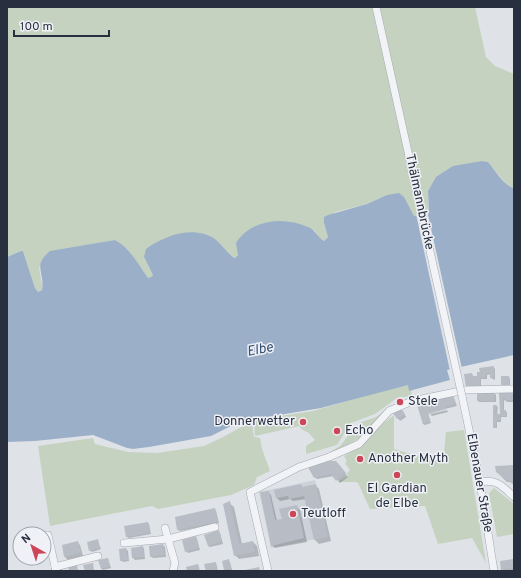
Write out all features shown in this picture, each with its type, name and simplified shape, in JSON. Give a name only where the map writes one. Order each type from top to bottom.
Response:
[{"type":"street","name":"Thälmannbrücke","points":[[376,7],[462,396]]},
{"type":"street","points":[[268,571],[250,492],[299,467],[359,444],[389,410],[412,401],[465,390],[514,389]]},
{"type":"street","name":"Elbenauer Straße","points":[[462,396],[480,482],[494,571]]},
{"type":"street","points":[[480,482],[488,481],[500,484],[514,497]]},
{"type":"street","points":[[124,543],[168,539],[215,527]]},
{"type":"street","points":[[165,528],[175,563],[173,571]]},
{"type":"street","points":[[52,554],[55,569],[98,556]]},
{"type":"shaded area","name":"Teutloff","points":[[315,480],[327,537],[271,548],[259,492]]},
{"type":"green space","points":[[7,7],[475,7],[486,57],[495,66],[514,74],[514,188],[513,189],[506,183],[488,162],[482,161],[467,165],[460,165],[432,185],[428,191],[429,213],[414,216],[387,195],[367,204],[335,212],[324,223],[328,237],[324,241],[314,230],[238,255],[235,258],[214,239],[144,257],[153,275],[148,278],[128,250],[115,240],[72,248],[39,267],[42,290],[38,292],[35,288],[23,251],[7,257]]},
{"type":"green space","points":[[410,383],[412,396],[397,398],[375,414],[351,423],[337,445],[306,454],[306,446],[315,440],[309,433],[301,429],[300,426],[255,436],[254,420],[313,411]]},
{"type":"green space","points":[[410,400],[382,414],[365,433],[359,427],[359,423],[376,417],[399,401]]},
{"type":"green space","points":[[394,415],[394,449],[443,463],[446,432],[464,430],[486,563],[472,538],[438,544],[425,506],[370,509],[358,483],[338,482],[348,476],[347,473],[350,470],[345,463],[347,461],[344,456],[364,444],[380,426]]},
{"type":"green space","points":[[252,424],[254,437],[260,438],[262,449],[270,471],[257,477],[254,485],[231,495],[158,509],[152,506],[50,526],[38,446],[93,438],[95,444],[128,452],[157,453],[204,446],[243,426]]},
{"type":"green space","points":[[355,428],[363,436],[332,453],[331,451],[341,445],[352,429]]},
{"type":"green space","points":[[494,488],[514,504],[514,534],[497,537],[489,493]]},
{"type":"water","name":"Elbe","points":[[482,161],[488,162],[503,181],[510,187],[514,188],[514,355],[447,370],[450,380],[409,391],[408,385],[321,408],[261,418],[231,426],[211,436],[149,447],[133,449],[127,448],[93,435],[35,441],[7,442],[7,257],[23,251],[35,288],[38,292],[42,290],[40,265],[50,251],[115,240],[125,247],[148,278],[153,275],[144,257],[146,249],[171,236],[189,232],[207,235],[215,239],[235,258],[238,255],[236,243],[242,235],[259,224],[269,222],[289,221],[311,228],[324,241],[328,237],[324,217],[367,204],[387,195],[399,193],[404,197],[414,216],[429,213],[428,191],[436,177],[453,166]]},
{"type":"pier","points":[[427,210],[462,369],[450,371],[416,214],[427,212]]},
{"type":"building","points":[[494,366],[494,378],[490,378],[490,373],[486,374],[485,378],[480,378],[480,386],[466,388],[464,374],[472,373],[472,376],[477,376],[477,372],[480,372],[479,368]]},
{"type":"building","points":[[501,376],[509,376],[509,385],[501,385]]},
{"type":"building","points":[[477,392],[494,392],[494,401],[477,401]]},
{"type":"building","points":[[499,392],[514,392],[514,400],[505,400],[505,398],[503,398],[503,410],[506,410],[506,416],[500,416],[500,420],[497,420],[496,428],[493,428],[493,405],[497,405],[495,413],[500,414]]},
{"type":"building","points":[[453,395],[456,404],[445,407],[446,409],[428,414],[430,422],[423,424],[417,405]]},
{"type":"building","points":[[401,408],[405,415],[397,419],[393,413]]},
{"type":"building","points":[[329,461],[336,461],[346,473],[336,481],[331,474],[314,478],[308,467]]},
{"type":"building","points":[[514,465],[514,485],[496,472],[495,466]]},
{"type":"building","points":[[301,484],[302,487],[316,484],[328,537],[314,540],[304,496],[289,499],[288,496],[276,498],[274,490]]},
{"type":"building","points":[[269,491],[275,520],[282,519],[279,509],[297,505],[304,538],[271,546],[260,492]]},
{"type":"building","points":[[230,501],[239,544],[253,541],[255,552],[234,556],[223,504]]},
{"type":"building","points":[[215,508],[218,522],[177,530],[175,517]]},
{"type":"building","points":[[148,522],[150,533],[126,537],[124,526]]},
{"type":"building","points":[[219,530],[222,542],[208,546],[204,535]]},
{"type":"building","points":[[196,536],[199,548],[185,552],[182,540]]},
{"type":"building","points":[[98,539],[100,548],[89,551],[87,542]]},
{"type":"building","points":[[78,541],[81,553],[64,557],[62,545]]},
{"type":"building","points":[[163,544],[165,555],[150,557],[149,546]]},
{"type":"building","points":[[143,546],[144,557],[132,558],[131,548]]},
{"type":"building","points":[[126,548],[128,560],[120,561],[119,549]]},
{"type":"building","points":[[108,558],[110,566],[101,569],[98,560]]},
{"type":"building","points":[[229,559],[231,569],[224,570],[222,561]]},
{"type":"building","points":[[514,559],[514,568],[501,570],[500,561]]},
{"type":"building","points":[[216,562],[218,571],[206,571],[204,564]]},
{"type":"building","points":[[93,563],[94,571],[85,571],[83,565]]},
{"type":"building","points":[[198,564],[200,571],[187,571],[186,567]]},
{"type":"building","points":[[77,565],[78,571],[69,571],[68,567]]},
{"type":"building","points":[[259,567],[260,571],[245,570]]},
{"type":"place","name":"Stele","points":[[400,402]]},
{"type":"place","name":"Donnerwetter","points":[[303,422]]},
{"type":"place","name":"Echo","points":[[337,431]]},
{"type":"place","name":"Another Myth","points":[[360,459]]},
{"type":"place","name":"El Gardian de Elbe","points":[[397,475]]},
{"type":"place","name":"Teutloff","points":[[293,514]]}]
